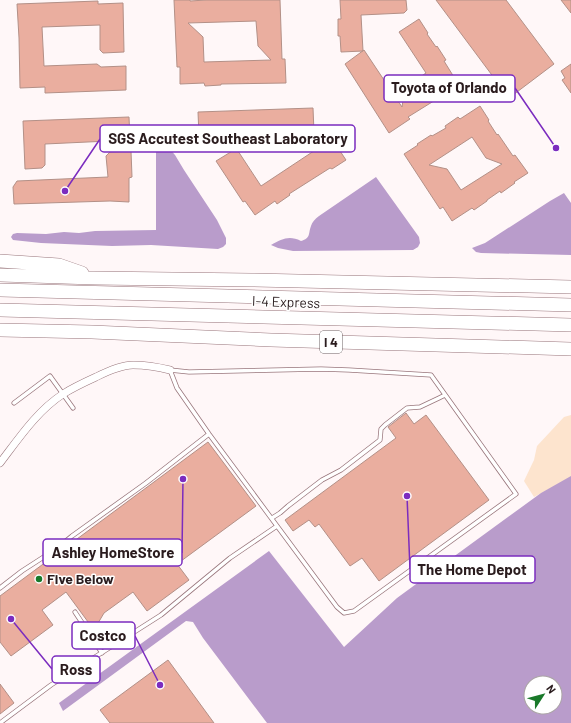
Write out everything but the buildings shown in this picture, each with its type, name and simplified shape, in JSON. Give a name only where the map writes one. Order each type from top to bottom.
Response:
[{"type":"highway","points":[[0,261],[59,265],[94,278]]},
{"type":"highway","points":[[0,275],[571,287]]},
{"type":"highway","name":"I-4 Express","points":[[0,290],[571,305]]},
{"type":"highway","name":"I-4 Express","points":[[0,310],[571,325]]},
{"type":"highway","name":"I 4","points":[[0,330],[40,330],[271,340],[571,349]]},
{"type":"highway","points":[[0,339],[18,338],[40,330]]},
{"type":"street","points":[[0,463],[28,425],[62,394],[108,371],[132,365],[150,366],[170,370]]},
{"type":"lane","points":[[170,370],[189,372],[243,370],[349,370],[431,375],[516,494],[354,611],[344,613],[337,607],[176,388],[170,370]]},
{"type":"lane","points":[[14,403],[50,376],[73,408]]},
{"type":"lane","points":[[272,518],[322,480],[340,470],[380,440],[381,429],[407,408],[420,407],[444,395]]},
{"type":"lane","points":[[0,588],[144,485],[209,434]]},
{"type":"lane","points":[[0,722],[51,685],[161,615],[230,558],[277,526]]},
{"type":"lane","points":[[75,612],[102,653]]},
{"type":"shaded area","points":[[158,136],[162,136],[217,220],[226,238],[226,244],[223,247],[218,249],[151,245],[112,246],[41,243],[13,240],[11,237],[13,234],[17,233],[46,234],[64,232],[79,233],[95,231],[156,230],[156,138]]},
{"type":"shaded area","points":[[376,177],[419,237],[420,243],[418,247],[413,250],[293,251],[271,245],[286,238],[293,238],[301,241],[306,239],[309,235],[312,223],[316,218]]},
{"type":"shaded area","points":[[564,193],[571,203],[571,255],[481,253],[476,252],[472,248],[485,243]]},
{"type":"shaded area","points":[[571,415],[571,477],[534,497],[524,481],[534,460],[537,446],[564,417]]},
{"type":"shaded area","points":[[571,476],[571,723],[267,723],[203,638],[193,622],[186,621],[63,711],[59,703],[269,551],[344,647],[397,598],[541,493]]},
{"type":"place","name":"Toyota of Orlando","points":[[556,148]]},
{"type":"place","name":"SGS Accutest Southeast Laboratory","points":[[65,191]]},
{"type":"place","name":"Ashley HomeStore","points":[[183,479]]},
{"type":"place","name":"The Home Depot","points":[[407,496]]},
{"type":"place","name":"Five Below","points":[[39,579]]},
{"type":"place","name":"Ross","points":[[11,619]]},
{"type":"place","name":"Costco","points":[[160,685]]}]
